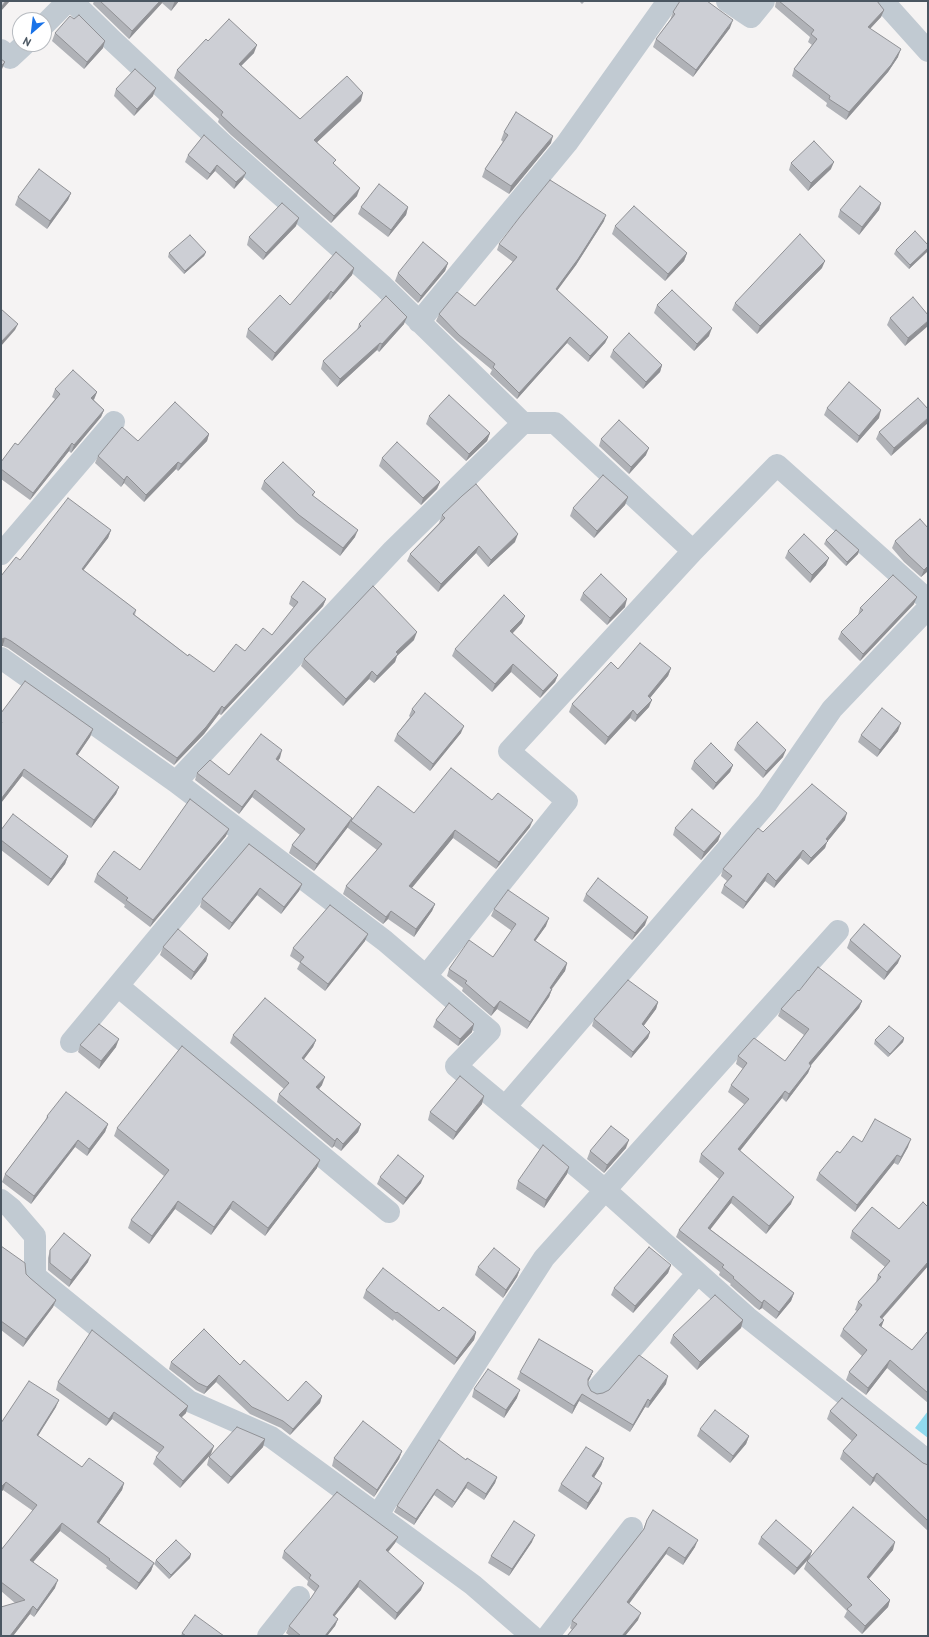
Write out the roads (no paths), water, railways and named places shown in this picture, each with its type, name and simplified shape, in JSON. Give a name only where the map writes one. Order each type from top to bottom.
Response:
[{"type":"street","points":[[52,17],[68,1]]},
{"type":"street","points":[[72,1],[206,127],[383,286],[523,423],[555,423],[693,551]]},
{"type":"street","points":[[419,322],[567,143],[668,1]]},
{"type":"street","points":[[727,1],[751,17],[764,1]]},
{"type":"street","points":[[883,1],[928,51]]},
{"type":"street","points":[[1,50],[10,58],[16,52]]},
{"type":"street","points":[[1,554],[114,422]]},
{"type":"street","points":[[176,782],[393,550],[523,423]]},
{"type":"street","points":[[426,976],[567,801],[509,751],[693,551],[777,465],[928,600]]},
{"type":"street","points":[[505,1107],[767,803],[832,709],[928,608]]},
{"type":"street","points":[[1,658],[176,782],[385,941],[490,1031],[456,1066],[605,1190],[747,1317],[928,1461]]},
{"type":"street","points":[[71,1042],[244,834]]},
{"type":"street","points":[[377,1516],[544,1258],[838,930]]},
{"type":"street","points":[[118,986],[389,1212]]},
{"type":"street","points":[[1,1200],[11,1208],[35,1236],[34,1276],[189,1401],[271,1437],[472,1585],[532,1636]]},
{"type":"street","points":[[597,1389],[698,1273]]},
{"type":"street","points":[[548,1636],[632,1528]]},
{"type":"street","points":[[268,1636],[299,1598]]},
{"type":"water","points":[[928,1411],[928,1438],[915,1428]]}]
